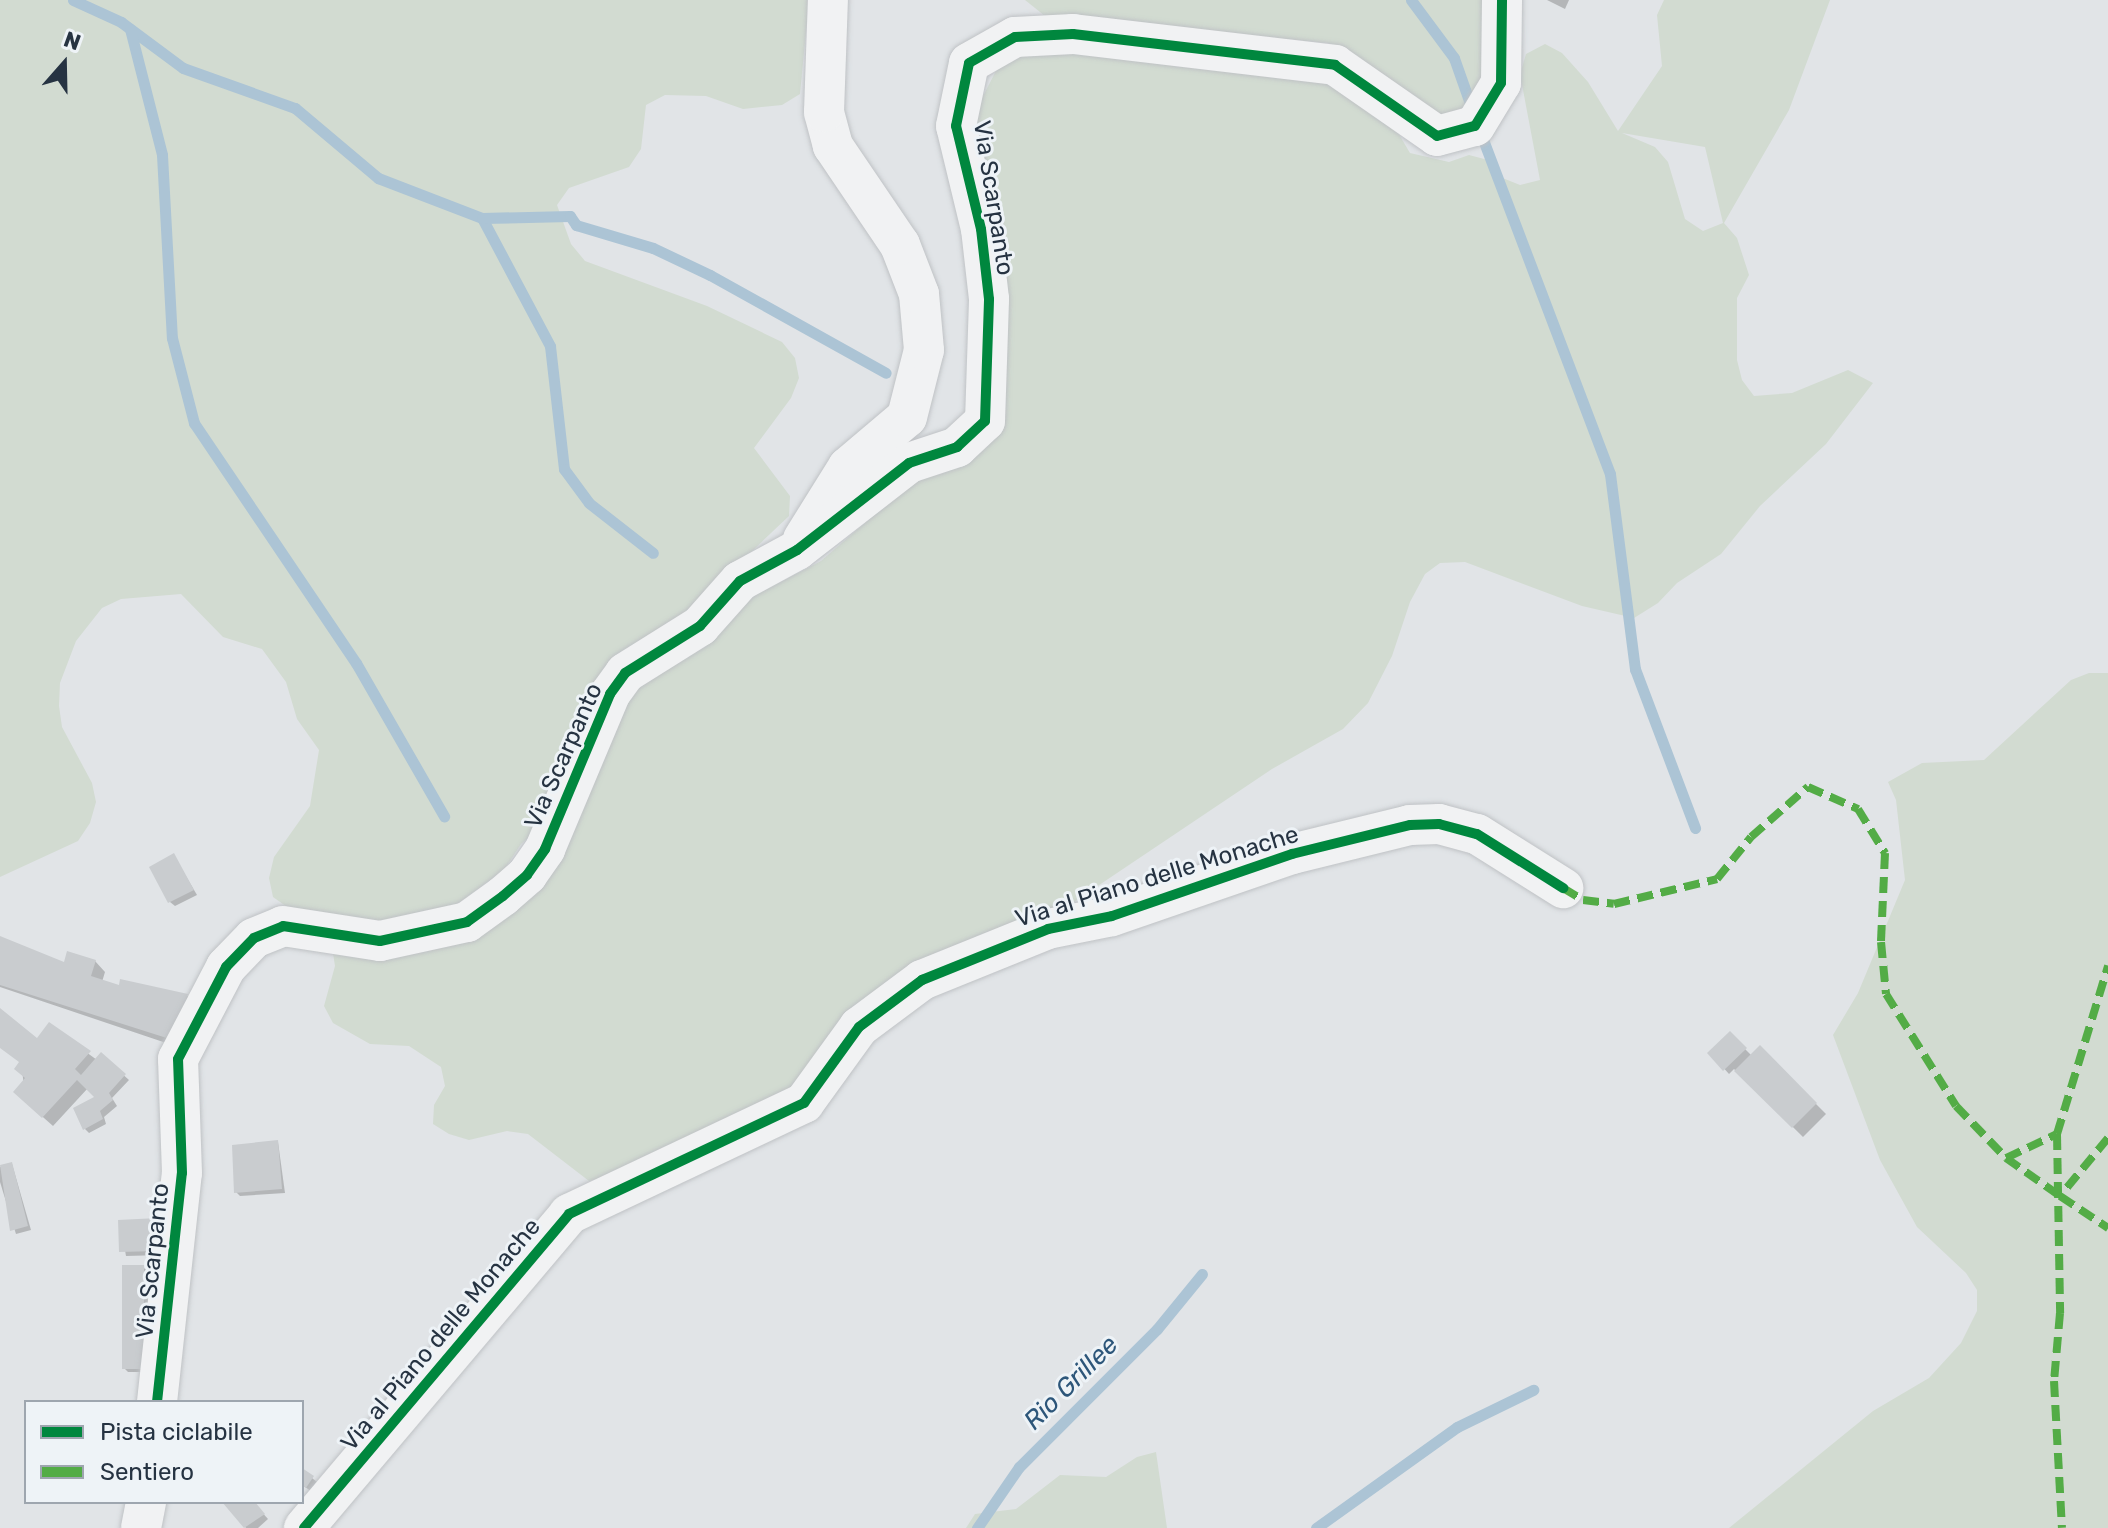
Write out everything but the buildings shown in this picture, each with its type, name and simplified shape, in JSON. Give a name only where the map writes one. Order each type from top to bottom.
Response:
[{"type":"street","points":[[797,550],[821,503],[848,467],[907,417],[924,350],[919,294],[900,245],[833,146],[824,112],[828,0]]},
{"type":"street","name":"Via Scarpanto","points":[[157,1400],[182,1173],[178,1059],[226,967],[254,938],[283,926],[380,941],[467,922],[527,875],[545,849],[610,694],[625,673],[700,626],[740,581],[797,550],[909,463],[957,447],[985,421],[989,299],[981,229],[956,126],[969,63],[1015,37],[1073,34],[1335,65],[1437,136],[1475,126],[1501,83],[1502,0]]},
{"type":"street","name":"Via al Piano delle Monache","points":[[304,1528],[569,1214],[804,1103],[859,1027],[922,980],[1048,929],[1112,916],[1292,854],[1410,825],[1439,824],[1477,834],[1563,888]]},
{"type":"street","points":[[141,1528],[146,1504]]},
{"type":"shaded area","points":[[0,0],[809,0],[800,94],[782,105],[743,109],[706,96],[665,95],[646,105],[641,149],[629,167],[569,188],[557,205],[571,244],[585,261],[707,306],[782,342],[795,358],[799,378],[791,398],[754,448],[790,496],[789,516],[673,626],[541,827],[521,844],[504,870],[456,905],[402,920],[346,922],[290,909],[273,897],[269,878],[274,857],[310,806],[319,750],[297,719],[286,682],[262,649],[223,637],[181,594],[121,599],[102,608],[76,641],[60,683],[59,706],[62,727],[92,783],[96,802],[90,823],[78,841],[0,877]]},
{"type":"shaded area","points":[[1025,0],[1496,0],[1479,107],[1443,117],[1346,50],[1328,43],[1045,16]]},
{"type":"shaded area","points":[[1664,0],[1830,0],[1789,110],[1724,223],[1737,238],[1749,275],[1737,298],[1737,360],[1742,380],[1754,396],[1792,393],[1848,370],[1873,383],[1826,444],[1760,506],[1721,554],[1677,583],[1658,603],[1634,618],[1582,606],[1465,562],[1440,563],[1425,574],[1410,602],[1392,656],[1368,703],[1343,729],[1272,769],[1047,920],[1010,936],[815,1078],[611,1175],[589,1181],[528,1134],[507,1131],[469,1140],[449,1134],[433,1124],[434,1105],[445,1086],[441,1067],[409,1046],[370,1044],[333,1023],[324,1006],[335,966],[332,947],[477,930],[625,699],[750,598],[821,561],[917,478],[998,434],[1006,404],[1000,245],[977,143],[978,106],[1002,59],[1041,50],[1313,75],[1382,106],[1410,153],[1449,162],[1469,155],[1488,160],[1500,177],[1520,185],[1540,180],[1520,74],[1526,54],[1545,44],[1562,53],[1588,82],[1618,131],[1662,66],[1657,15]],"holes":[[[1622,133],[1705,147],[1723,223],[1703,231],[1685,219],[1668,162],[1655,147]]]},
{"type":"shaded area","points":[[2089,673],[2108,673],[2108,1528],[1729,1528],[1873,1411],[1929,1378],[1961,1343],[1977,1311],[1977,1290],[1966,1273],[1917,1227],[1880,1160],[1833,1035],[1858,993],[1905,880],[1896,800],[1888,782],[1922,763],[1984,760],[2071,680]]},
{"type":"shaded area","points":[[1156,1452],[1167,1528],[966,1528],[975,1514],[1016,1509],[1060,1475],[1106,1477],[1137,1457]]},
{"type":"waterway","points":[[73,0],[121,22],[183,68],[295,108],[378,178],[482,218],[550,346],[564,469],[589,503],[653,553]]},
{"type":"waterway","points":[[1411,0],[1454,58],[1472,109]]},
{"type":"waterway","points":[[130,29],[162,155],[172,338],[194,423],[356,663],[444,816]]},
{"type":"waterway","points":[[1479,129],[1610,474],[1635,669],[1695,828]]},
{"type":"waterway","points":[[482,218],[570,216],[576,225],[653,248],[710,275],[886,373]]},
{"type":"waterway","name":"Rio Grillee","points":[[977,1528],[1019,1467],[1157,1329],[1202,1274]]},
{"type":"waterway","points":[[1316,1528],[1457,1427],[1533,1390]]},
{"type":"marked path","points":[[1563,888],[1583,900],[1614,904],[1717,879],[1751,837],[1808,787],[1858,809],[1885,853],[1881,942],[1886,994],[1956,1106],[2006,1158],[2057,1134],[2108,966]]},
{"type":"marked path","points":[[2057,1134],[2060,1313],[2054,1381],[2062,1528]]},
{"type":"marked path","points":[[2108,1138],[2060,1196],[2108,1228]]},
{"type":"marked path","points":[[2006,1158],[2060,1196]]},
{"type":"cycle path","points":[[157,1400],[182,1173],[178,1059],[226,967],[254,938],[283,926],[380,941],[467,922],[527,875],[545,849],[610,694],[625,673],[700,626],[740,581],[797,550],[909,463],[957,447],[985,421],[989,299],[981,229],[956,126],[969,63],[1015,37],[1073,34],[1335,65],[1437,136],[1475,126],[1501,83],[1502,0]]},
{"type":"cycle path","points":[[304,1528],[569,1214],[804,1103],[859,1027],[922,980],[1048,929],[1112,916],[1292,854],[1410,825],[1439,824],[1477,834],[1563,888]]}]
